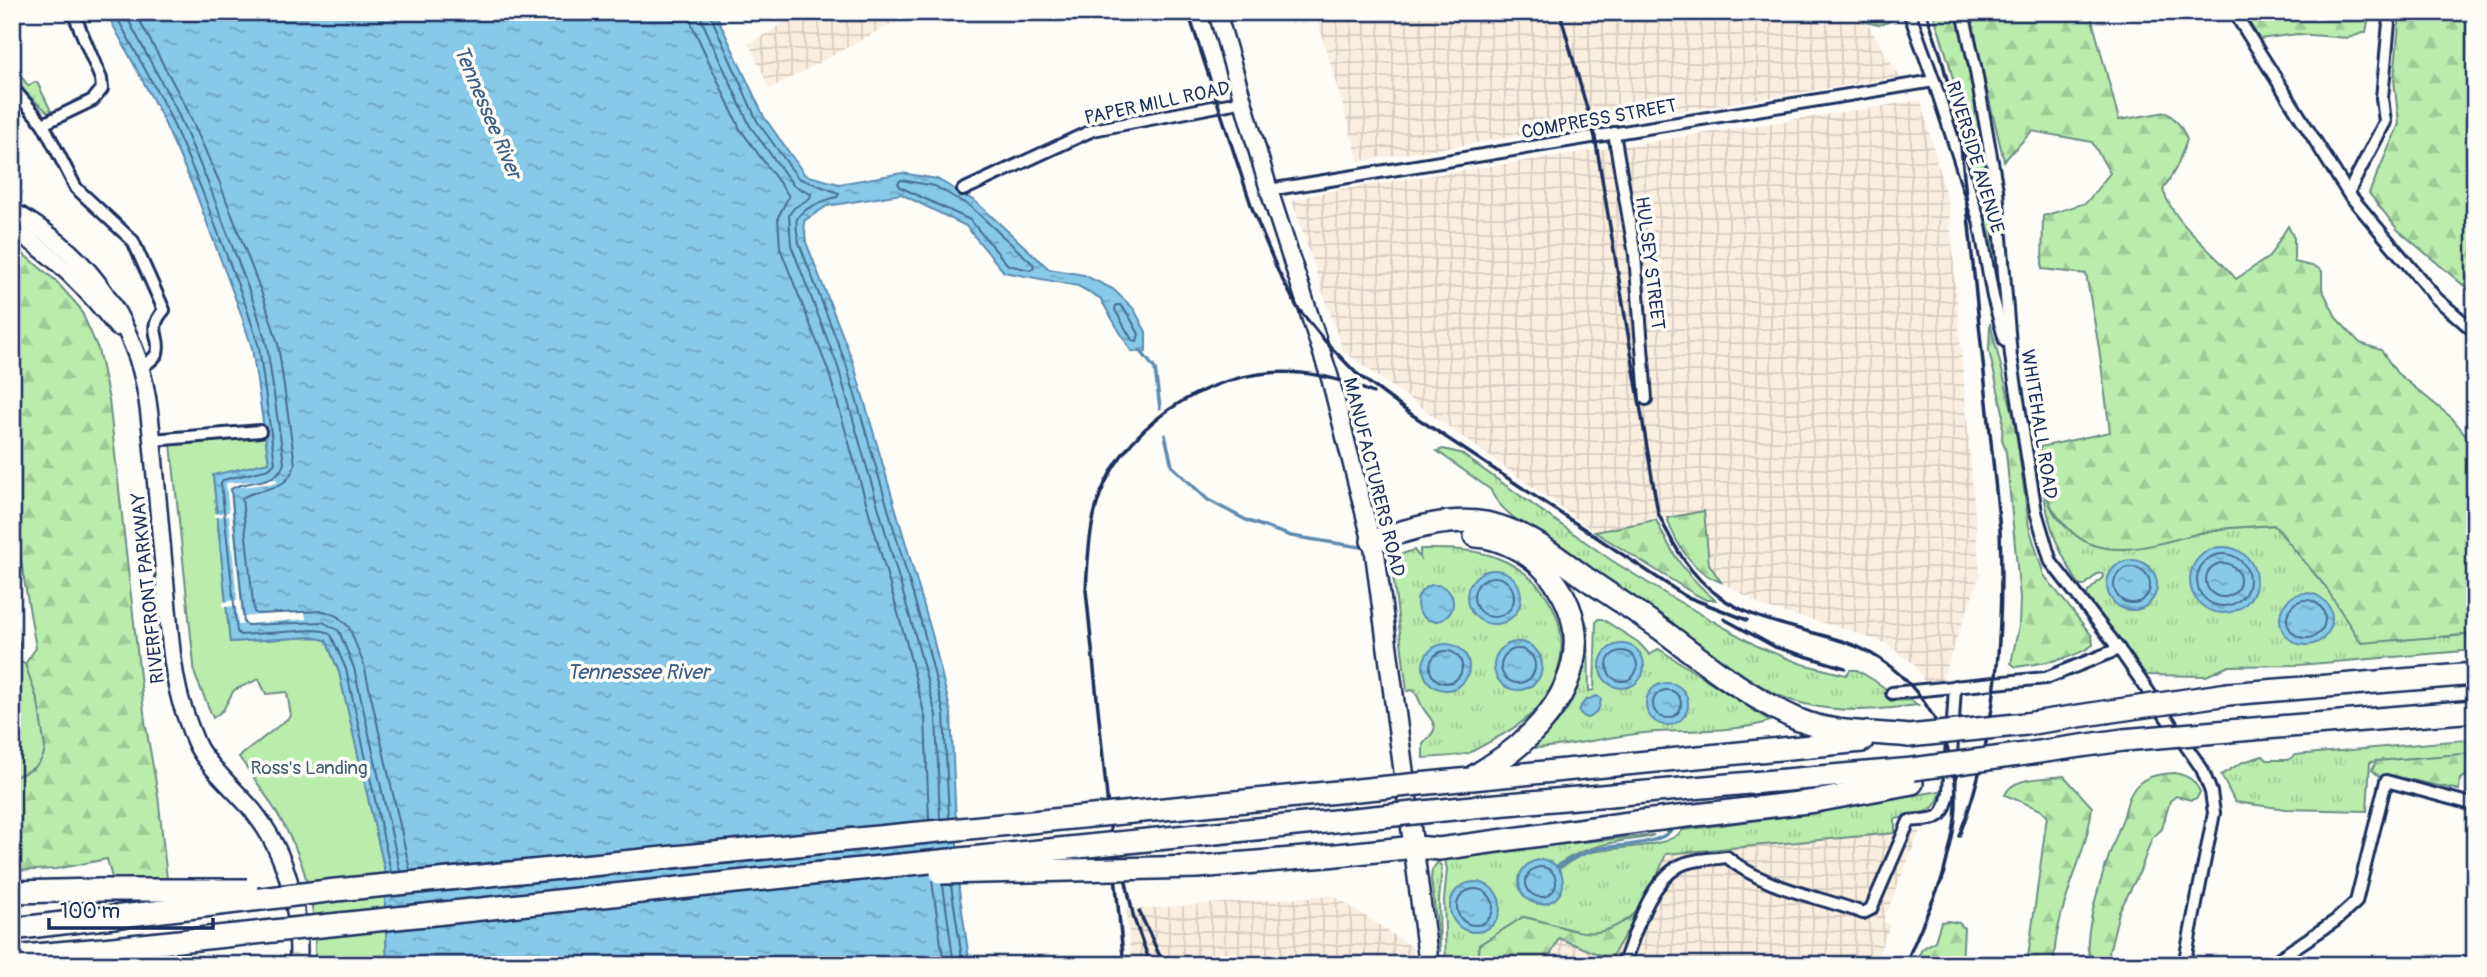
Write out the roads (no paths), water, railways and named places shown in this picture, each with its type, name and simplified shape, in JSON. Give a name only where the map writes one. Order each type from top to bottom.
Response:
[{"type":"highway","points":[[1373,547],[1427,525],[1462,521],[1511,529],[1544,548],[1698,658],[1780,711],[1802,722],[1833,729],[1909,736]]},
{"type":"highway","points":[[1373,547],[1480,536],[1514,547],[1535,562],[1559,585],[1567,599],[1575,626],[1572,674],[1567,686],[1538,726],[1519,745],[1470,779]]},
{"type":"highway","points":[[12,929],[337,890],[2026,724],[2228,694],[2475,674]]},
{"type":"highway","points":[[802,875],[1068,872],[1198,867],[1415,847],[1439,849],[1816,801],[1912,776],[2009,757],[2123,740],[2475,711]]},
{"type":"highway","points":[[12,957],[105,955],[340,924],[1473,807],[1912,776]]},
{"type":"highway","points":[[12,892],[337,890]]},
{"type":"highway","points":[[83,965],[105,955]]},
{"type":"main road","name":"MANUFACTURERS ROAD","points":[[1217,12],[1269,190],[1330,378],[1373,547],[1429,965]]},
{"type":"main road","name":"RIVERFRONT PARKWAY","points":[[12,211],[39,226],[67,247],[92,275],[113,306],[129,337],[141,376],[152,440],[173,663],[182,703],[198,748],[254,813],[285,866],[294,899],[299,945],[298,965]]},
{"type":"main road","name":"RIVERFRONT PARKWAY","points":[[12,229],[39,247],[88,293],[116,327],[141,376]]},
{"type":"street","points":[[43,124],[93,100],[102,89],[101,78],[73,12]]},
{"type":"street","name":"RIVERSIDE AVENUE","points":[[1909,12],[1979,220],[1993,297],[2011,356]]},
{"type":"street","name":"WHITEHALL ROAD","points":[[1963,12],[1997,190],[2011,356],[2036,512],[2051,562],[2119,649],[2202,769],[2211,792],[2214,813],[2184,965]]},
{"type":"street","points":[[2234,12],[2348,192],[2436,298],[2475,332]]},
{"type":"street","points":[[2348,192],[2385,122],[2382,98],[2390,12]]},
{"type":"street","name":"COMPRESS STREET","points":[[1269,190],[1934,81]]},
{"type":"street","points":[[12,87],[43,124],[76,188],[133,241],[161,301],[164,310],[156,324],[157,352],[141,376]]},
{"type":"street","name":"PAPER MILL ROAD","points":[[963,190],[1093,130],[1244,101]]},
{"type":"street","name":"HULSEY STREET","points":[[1614,133],[1635,255],[1646,399]]},
{"type":"street","points":[[12,168],[12,183]]},
{"type":"street","points":[[152,440],[260,432]]},
{"type":"street","points":[[12,643],[12,660]]},
{"type":"street","points":[[1892,693],[2046,678],[2119,649]]},
{"type":"street","points":[[1623,965],[1648,902],[1665,878],[1681,864],[1727,856],[1740,867],[1810,898],[1837,903],[1863,913],[1871,909],[1909,821],[1935,818],[1945,809],[1955,686]]},
{"type":"street","points":[[2269,965],[2336,921],[2356,902],[2386,781],[2475,805]]},
{"type":"water","name":"Tennessee River","points":[[106,12],[715,12],[764,117],[805,175],[839,184],[902,173],[937,179],[976,202],[1049,269],[1084,275],[1113,289],[1134,309],[1146,332],[1146,352],[1131,351],[1100,298],[1078,286],[1004,272],[966,226],[901,194],[827,206],[804,221],[806,242],[853,362],[932,634],[951,713],[959,890],[970,965],[387,965],[384,867],[339,672],[326,640],[312,637],[230,642],[213,475],[269,462],[252,348],[195,191],[161,115]]},
{"type":"water","points":[[2223,547],[2236,550],[2246,557],[2253,567],[2256,580],[2253,593],[2246,603],[2236,610],[2223,613],[2210,610],[2200,603],[2193,593],[2190,580],[2193,567],[2200,557],[2210,550]]},
{"type":"water","points":[[2132,560],[2150,567],[2157,585],[2150,603],[2132,610],[2114,603],[2107,585],[2114,567]]},
{"type":"water","points":[[1494,570],[1513,578],[1521,597],[1513,616],[1494,624],[1475,616],[1467,597],[1475,578]]},
{"type":"water","points":[[1435,585],[1448,590],[1453,603],[1448,616],[1435,621],[1422,616],[1417,603],[1422,590]]},
{"type":"water","points":[[2306,593],[2316,595],[2324,601],[2330,609],[2330,629],[2324,637],[2316,643],[2306,645],[2296,643],[2288,637],[2282,629],[2280,619],[2282,609],[2288,601],[2296,595]]},
{"type":"water","points":[[1518,642],[1535,649],[1542,666],[1535,683],[1518,690],[1501,683],[1494,666],[1501,649]]},
{"type":"water","points":[[1446,644],[1462,651],[1469,667],[1462,683],[1446,690],[1430,683],[1423,667],[1430,651]]},
{"type":"water","points":[[1622,644],[1637,651],[1644,666],[1637,681],[1622,688],[1607,681],[1600,666],[1607,651]]},
{"type":"water","points":[[1667,683],[1682,689],[1688,704],[1682,719],[1667,725],[1652,719],[1646,704],[1652,689]]},
{"type":"water","points":[[1597,696],[1601,699],[1598,709],[1586,718],[1579,712],[1581,706]]},
{"type":"water","points":[[1541,860],[1556,867],[1563,882],[1556,897],[1541,904],[1526,897],[1519,882],[1526,867]]},
{"type":"water","points":[[1465,883],[1485,883],[1499,897],[1499,917],[1485,931],[1465,931],[1451,917],[1451,897]]},
{"type":"waterway","points":[[1140,350],[1155,369],[1160,408]]},
{"type":"waterway","points":[[1165,435],[1172,466],[1208,500],[1248,521],[1291,536],[1360,547]]},
{"type":"waterway","points":[[1557,867],[1592,851],[1648,842],[1671,830]]},
{"type":"railway","points":[[1188,12],[1253,211],[1278,271],[1297,307],[1324,340],[1356,373],[1408,412],[1685,596],[1747,620]]},
{"type":"railway","points":[[1926,12],[1941,56],[1959,127],[2000,530],[1999,646],[1990,724],[1972,799],[1959,836]]},
{"type":"railway","points":[[1560,13],[1595,137],[1658,513],[1683,559],[1700,580],[1720,597],[1765,619],[1845,642],[1869,652],[1909,684],[1926,704],[1939,727],[1954,776],[1955,822],[1942,880]]},
{"type":"railway","points":[[1124,965],[1086,590],[1091,530],[1100,495],[1114,467],[1132,442],[1155,420],[1181,402],[1209,388],[1239,378],[1270,373],[1301,373],[1338,380],[1373,393]]},
{"type":"railway","points":[[1724,619],[1775,647],[1845,668]]},
{"type":"railway","points":[[1123,868],[1134,919],[1151,965]]},
{"type":"railway","points":[[1905,965],[1945,872]]},
{"type":"railway","points":[[1139,911],[1164,965]]},
{"type":"park label","name":"Ross's Landing","points":[[309,767]]}]
